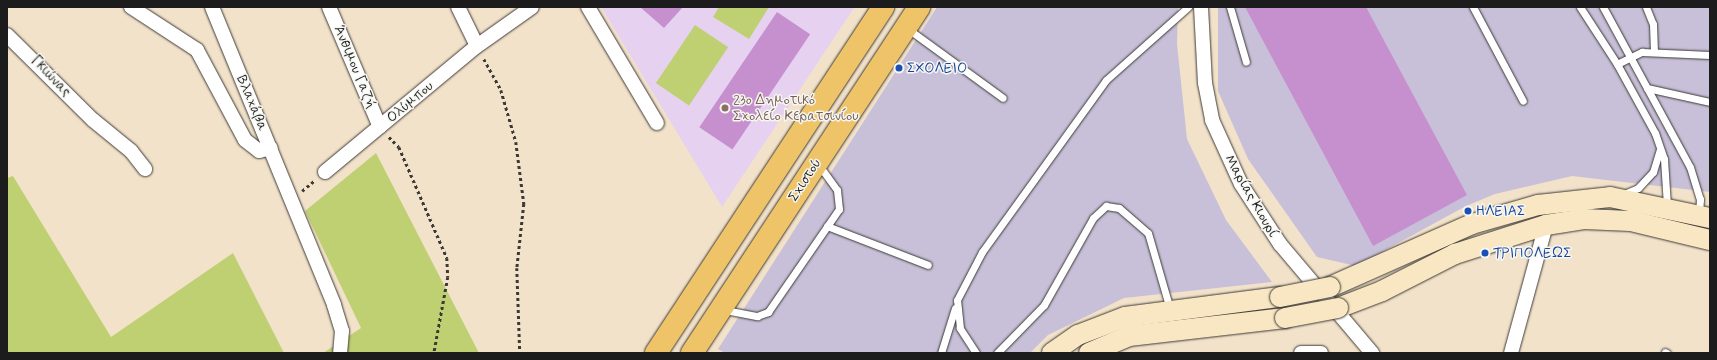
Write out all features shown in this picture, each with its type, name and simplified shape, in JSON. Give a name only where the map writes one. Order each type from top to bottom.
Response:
[{"type":"main road","points":[[656,353],[883,7]]},
{"type":"main road","name":"Σχιστού","points":[[692,353],[919,7]]},
{"type":"main road","points":[[1052,353],[1103,323],[1171,311],[1280,297],[1330,287],[1373,271],[1445,235],[1518,209],[1559,201],[1610,197],[1667,207],[1700,227]]},
{"type":"main road","points":[[1089,353],[1129,336],[1285,318],[1338,308],[1377,293],[1455,254],[1546,225],[1609,219],[1663,228],[1700,227]]},
{"type":"street","points":[[131,7],[180,35],[197,50],[245,140],[259,151],[271,148]]},
{"type":"street","name":"Βλαχάβα","points":[[212,7],[292,200],[342,332],[340,352]]},
{"type":"street","name":"Άνθιμου Γαζή","points":[[329,7],[380,127]]},
{"type":"street","points":[[458,7],[477,46]]},
{"type":"street","name":"Ολύμπου","points":[[325,172],[477,46],[532,7]]},
{"type":"street","points":[[588,7],[657,123]]},
{"type":"street","name":"Μαρίας Κιουρί","points":[[1201,7],[1205,83],[1212,120],[1241,184],[1280,244],[1372,353]]},
{"type":"street","name":"Γκιώνας","points":[[7,35],[93,120],[131,151],[145,169]]},
{"type":"street","points":[[1511,353],[1546,225]]},
{"type":"street","points":[[1301,353],[1321,353]]},
{"type":"lane","points":[[940,353],[957,300],[982,252],[1106,80],[1155,33],[1188,7]]},
{"type":"lane","points":[[1230,7],[1246,62]]},
{"type":"lane","points":[[1473,7],[1523,100]]},
{"type":"lane","points":[[1580,7],[1617,64],[1661,147],[1667,207],[1663,228]]},
{"type":"lane","points":[[1603,7],[1690,167],[1700,199],[1700,227]]},
{"type":"lane","points":[[1646,7],[1653,24],[1654,51]]},
{"type":"lane","points":[[906,27],[1003,98]]},
{"type":"lane","points":[[1617,64],[1630,56],[1654,51],[1710,55]]},
{"type":"lane","points":[[1647,88],[1710,102]]},
{"type":"lane","points":[[1610,197],[1628,193],[1646,180],[1658,163],[1661,147]]},
{"type":"lane","points":[[720,309],[763,315],[839,208],[840,198],[817,162]]},
{"type":"lane","points":[[997,353],[1044,305],[1093,218],[1106,206],[1118,208],[1148,233],[1171,311]]},
{"type":"lane","points":[[827,226],[928,265]]},
{"type":"lane","points":[[957,300],[960,328],[976,353]]},
{"type":"path","points":[[477,46],[501,90],[516,142],[524,204],[517,268],[520,353]]},
{"type":"path","points":[[380,127],[399,147],[447,258],[448,277],[434,353]]},
{"type":"path","points":[[292,200],[325,172]]},
{"type":"shaded area","name":"23o Δημοτικό Σχολείο Κερατσινίου","points":[[601,7],[852,7],[854,8],[722,207]]},
{"type":"shaded area","points":[[937,7],[1178,7],[1177,44],[1187,139],[1226,220],[1272,282],[1124,298],[1048,335],[1030,353],[725,353],[718,349]]},
{"type":"shaded area","points":[[1218,7],[1710,7],[1710,192],[1572,176],[1495,194],[1466,206],[1356,266],[1317,257],[1248,159],[1218,91]]},
{"type":"green space","points":[[719,7],[769,7],[749,39],[713,17]]},
{"type":"green space","points":[[695,25],[728,47],[689,105],[656,83]]},
{"type":"green space","points":[[376,153],[479,353],[323,353],[361,328],[305,211]]},
{"type":"green space","points":[[13,176],[111,337],[233,253],[284,353],[7,353],[7,178]]},
{"type":"building","points":[[640,7],[683,7],[664,28]]},
{"type":"building","points":[[1245,7],[1366,7],[1467,195],[1373,246]]},
{"type":"building","points":[[777,12],[810,34],[732,150],[699,127]]},
{"type":"place","name":"ΣΧΟΛΕΙΟ","points":[[899,68]]},
{"type":"place","name":"23o Δημοτικό Σχολείο Κερατσινίου","points":[[725,108]]},
{"type":"place","name":"ΗΛΕΙΑΣ","points":[[1468,211]]},
{"type":"place","name":"ΤΡΙΠΟΛΕΩΣ","points":[[1485,253]]}]
